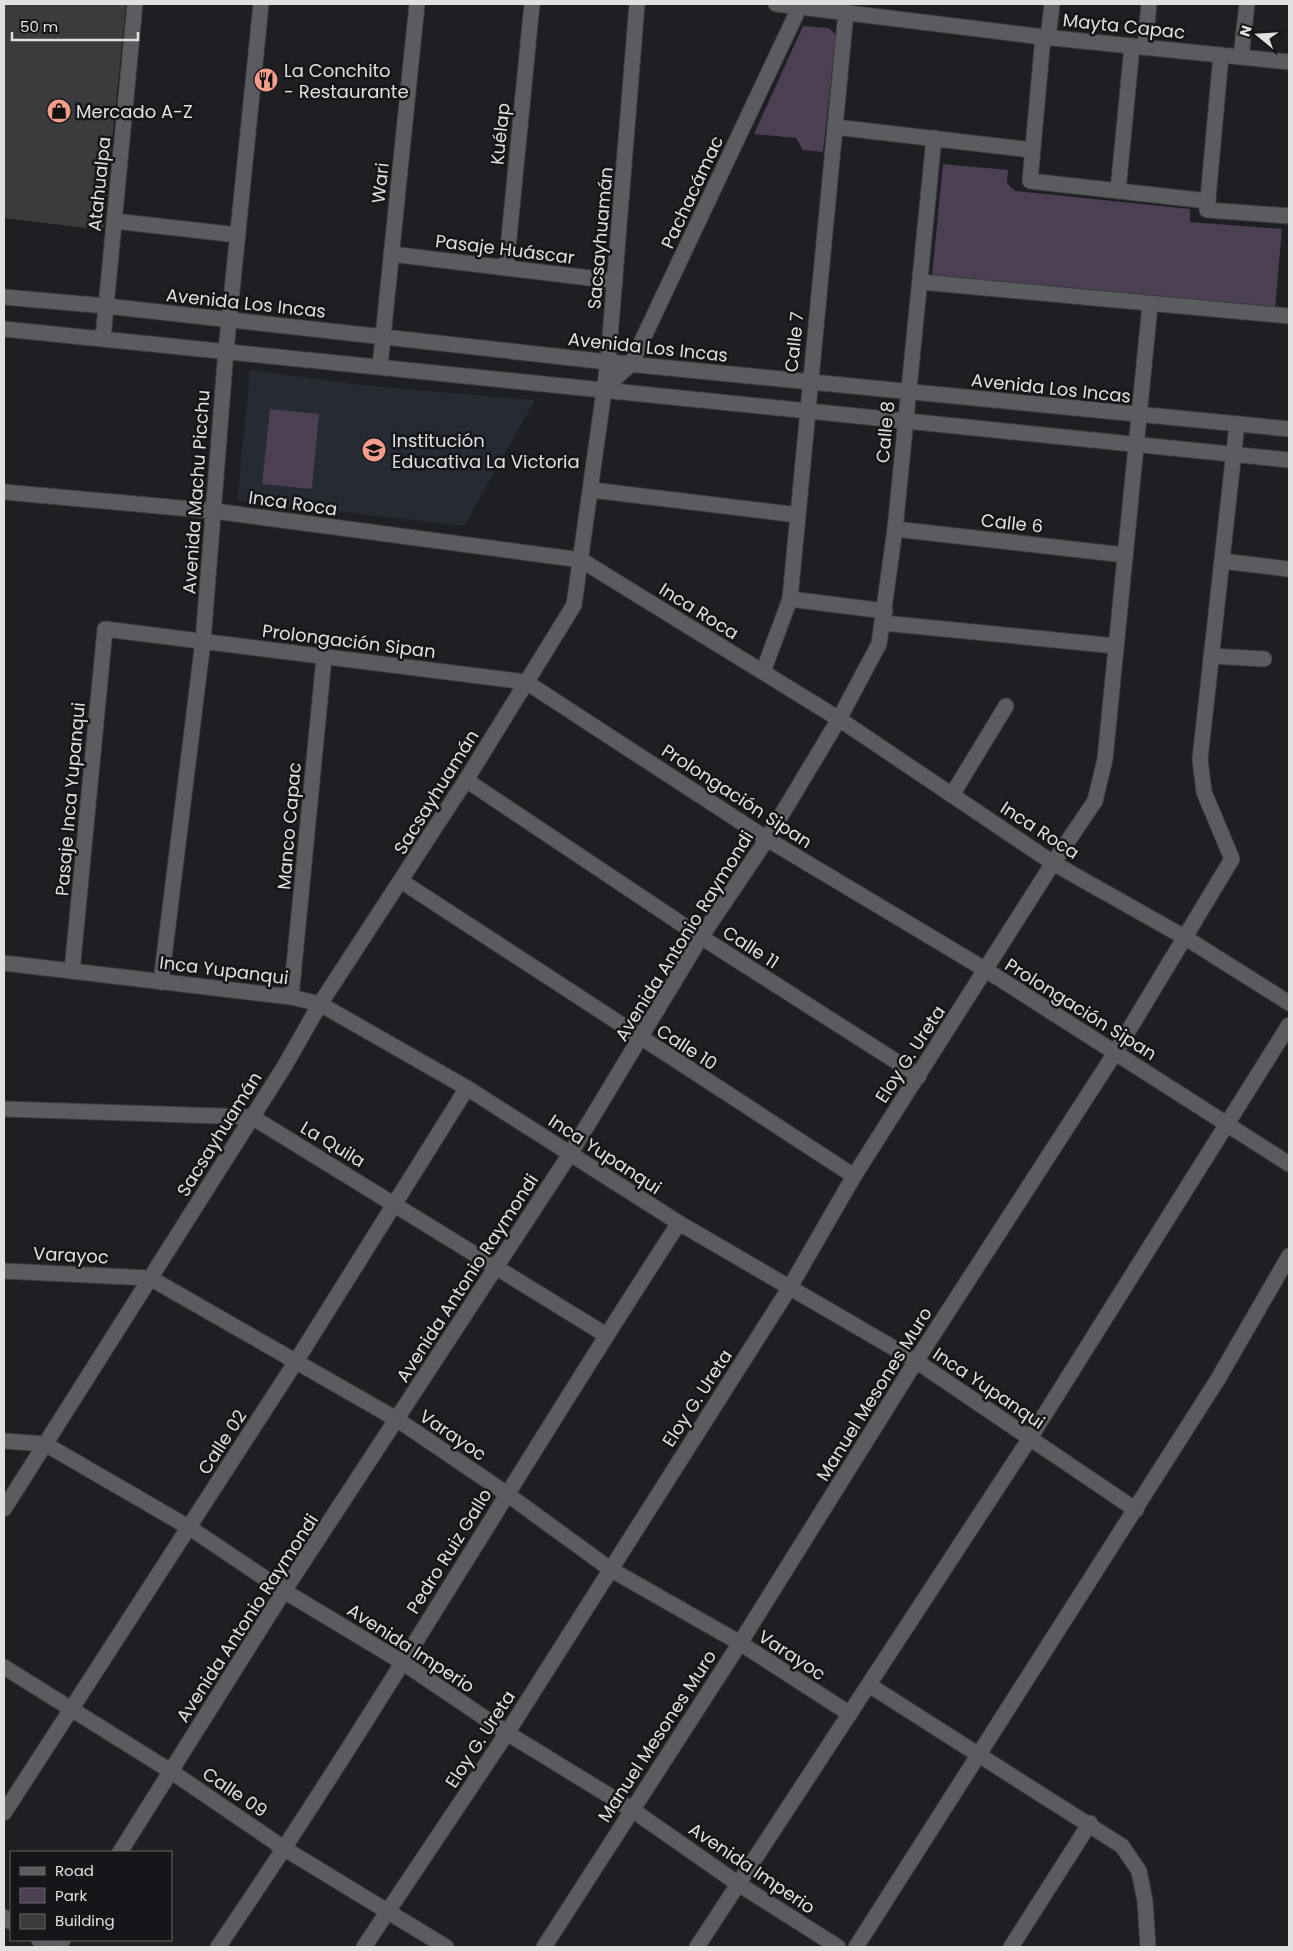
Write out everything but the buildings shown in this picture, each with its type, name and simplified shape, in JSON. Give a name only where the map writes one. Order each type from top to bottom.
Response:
[{"type":"street","name":"Atahualpa","points":[[103,338],[135,4]]},
{"type":"street","name":"Avenida Machu Picchu","points":[[161,982],[203,641],[226,350],[261,4]]},
{"type":"street","name":"Wari","points":[[380,366],[417,4]]},
{"type":"street","name":"Kuélap","points":[[506,268],[532,4]]},
{"type":"street","name":"Sacsayhuamán","points":[[4,1509],[252,1117],[320,1004],[466,780],[574,605],[592,490],[608,362],[637,4]]},
{"type":"street","name":"Mayta Capac","points":[[776,4],[800,5],[1046,37],[1289,62]]},
{"type":"street","points":[[1052,4],[1046,37],[1030,181],[1208,201]]},
{"type":"street","points":[[1118,191],[1138,47],[1149,4]]},
{"type":"street","points":[[1242,57],[1247,4]]},
{"type":"street","name":"Pachacámac","points":[[605,388],[631,364],[800,5]]},
{"type":"street","name":"Calle 7","points":[[763,672],[790,599],[808,411],[809,382],[846,12]]},
{"type":"street","points":[[1221,54],[1207,210],[1289,216]]},
{"type":"street","points":[[835,127],[1032,150]]},
{"type":"street","name":"Calle 8","points":[[839,719],[879,644],[884,617],[921,282],[934,138]]},
{"type":"street","points":[[114,221],[238,235]]},
{"type":"street","name":"Pasaje Huáscar","points":[[391,254],[615,282]]},
{"type":"street","points":[[921,282],[1150,305],[1289,313]]},
{"type":"street","name":"Avenida Los Incas","points":[[4,297],[106,306],[608,362],[1140,416],[1289,429]]},
{"type":"street","name":"Eloy G. Ureta","points":[[364,1947],[507,1733],[790,1286],[854,1176],[1053,863],[1095,801],[1106,759],[1150,305]]},
{"type":"street","points":[[4,329],[605,388],[906,422],[1289,460]]},
{"type":"street","points":[[1237,424],[1211,656],[1264,659]]},
{"type":"street","points":[[592,490],[798,515]]},
{"type":"street","name":"Inca Roca","points":[[4,492],[214,511],[581,560],[839,719],[1053,863],[1186,938],[1289,1003]]},
{"type":"street","name":"Calle 6","points":[[895,530],[1125,555]]},
{"type":"street","points":[[1222,561],[1288,569]]},
{"type":"street","points":[[790,599],[884,617],[1116,646]]},
{"type":"street","name":"Prolongación Sipan","points":[[105,629],[526,682],[767,839],[986,970],[1289,1164]]},
{"type":"street","name":"Pasaje Inca Yupanqui","points":[[72,971],[105,629]]},
{"type":"street","name":"Manuel Mesones Muro","points":[[544,1947],[631,1809],[740,1644],[916,1361],[1115,1053],[1232,859],[1204,792],[1200,759],[1211,656]]},
{"type":"street","name":"Manco Capac","points":[[291,997],[324,658]]},
{"type":"street","points":[[952,795],[1006,706]]},
{"type":"street","name":"Avenida Antonio Raymondi","points":[[121,1851],[284,1591],[398,1420],[494,1267],[570,1154],[701,937],[767,839],[839,719]]},
{"type":"street","name":"Calle 11","points":[[466,780],[701,937],[919,1076]]},
{"type":"street","name":"Calle 10","points":[[401,881],[640,1039],[854,1176]]},
{"type":"street","name":"Inca Yupanqui","points":[[4,963],[291,997],[320,1004],[467,1088],[679,1223],[916,1361],[1136,1510]]},
{"type":"street","points":[[697,1947],[737,1883],[1030,1438],[1289,1025]]},
{"type":"street","name":"Calle 02","points":[[4,1813],[296,1363],[394,1202],[467,1088]]},
{"type":"street","name":"La Quila","points":[[4,1109],[252,1117],[394,1202],[494,1267],[606,1335]]},
{"type":"street","name":"Pedro Ruiz Gallo","points":[[218,1947],[285,1849],[606,1335],[679,1223]]},
{"type":"street","points":[[856,1947],[1136,1510],[1218,1379],[1289,1256]]},
{"type":"street","name":"Varayoc","points":[[4,1271],[150,1278],[398,1420],[507,1494],[610,1569],[740,1644],[850,1714]]},
{"type":"street","name":"Avenida Imperio","points":[[4,1440],[45,1444],[190,1528],[284,1591],[402,1662],[507,1733],[631,1809],[737,1883],[838,1947]]},
{"type":"street","name":"Calle 09","points":[[4,1667],[172,1772],[285,1849],[446,1947]]},
{"type":"street","points":[[869,1685],[1090,1823],[1122,1846],[1139,1871],[1145,1901],[1148,1947]]},
{"type":"street","points":[[1011,1947],[1090,1823]]},
{"type":"shaded area","name":"Institución Educativa La Victoria","points":[[250,370],[370,386],[535,400],[464,526],[237,500]]},
{"type":"green space","points":[[803,26],[829,28],[836,35],[823,152],[803,150],[796,138],[754,134]]},
{"type":"green space","points":[[943,164],[1008,170],[1007,183],[1015,191],[1190,209],[1190,222],[1282,229],[1275,309],[932,276]]},
{"type":"green space","points":[[270,409],[319,414],[312,489],[262,484]]},
{"type":"place","name":"La Conchito - Restaurante","points":[[266,80]]},
{"type":"place","name":"Mercado A-Z","points":[[59,111]]},
{"type":"place","name":"Institución Educativa La Victoria","points":[[374,450]]}]
